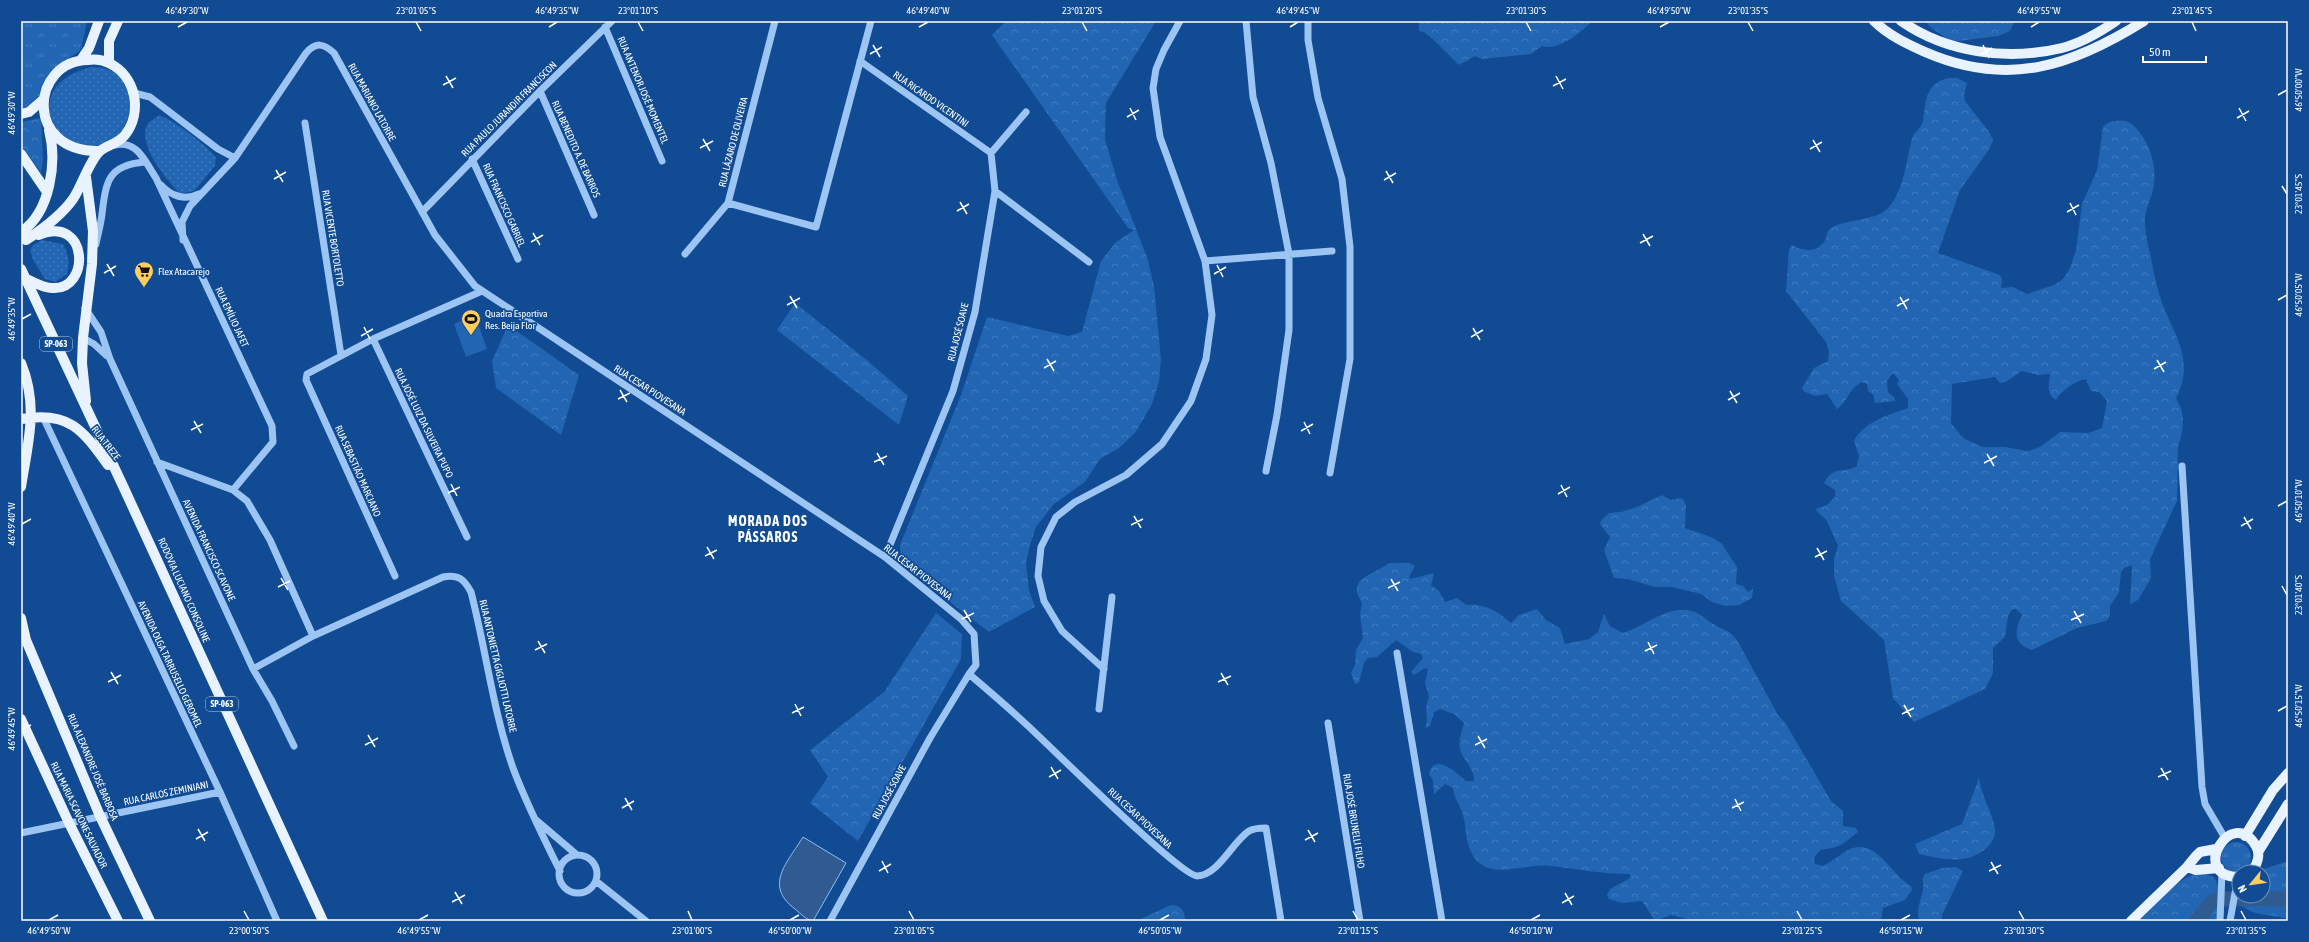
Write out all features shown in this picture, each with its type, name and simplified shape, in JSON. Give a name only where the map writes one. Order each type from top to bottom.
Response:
[{"type":"main road","points":[[81,60],[89,48],[99,21]]},
{"type":"main road","points":[[109,62],[109,41],[118,21]]},
{"type":"main road","points":[[1874,21],[1880,28],[1908,44],[1942,59],[1977,68],[2008,70],[2035,68],[2078,57],[2100,47],[2144,21]]},
{"type":"main road","points":[[1901,21],[1914,30],[1943,42],[1970,50],[2003,55],[2063,48],[2084,39],[2116,21]]},
{"type":"main road","points":[[23,238],[34,220],[47,192],[53,145],[47,124],[43,110],[44,99],[49,83],[57,72],[68,64],[81,60],[95,59],[109,62],[128,81],[134,93],[136,108],[132,123],[124,136],[113,146],[100,151],[83,151],[68,146],[56,137],[47,124]]},
{"type":"main road","points":[[21,114],[29,112],[44,99]]},
{"type":"main road","points":[[23,238],[46,227],[73,199],[100,151]]},
{"type":"main road","points":[[21,154],[47,192]]},
{"type":"main road","points":[[86,177],[93,231],[92,264],[85,308],[82,363],[87,409]]},
{"type":"main road","points":[[23,238],[57,231],[66,234],[75,241],[80,259],[78,269],[74,276],[68,283],[60,287],[46,287],[26,279]]},
{"type":"main road","name":"RODOVIA LUCIANO CONSOLINE","points":[[21,269],[123,486],[323,921]]},
{"type":"main road","points":[[21,363],[30,392],[32,417],[21,487]]},
{"type":"main road","name":"RUA TREZE","points":[[21,419],[32,417],[61,419],[78,428],[87,436],[123,486]]},
{"type":"main road","name":"RUA ALEXANDRE JOSÉ BARBOSA","points":[[21,618],[26,640],[100,816],[150,921]]},
{"type":"main road","name":"RUA MARIA SCAVONE SALVADOR","points":[[21,719],[69,823],[118,921]]},
{"type":"main road","points":[[2245,836],[2273,790],[2288,773]]},
{"type":"main road","points":[[2256,864],[2258,852],[2288,804]]},
{"type":"main road","points":[[2131,921],[2200,852],[2216,848],[2225,838],[2238,834],[2245,836],[2256,845],[2258,852]]},
{"type":"main road","points":[[2216,848],[2216,863],[2221,870],[2231,877]]},
{"type":"main road","points":[[2186,867],[2196,870],[2221,870]]},
{"type":"street","name":"RUA PAULO JURANDIR FRANCISCON","points":[[422,212],[472,159],[612,21]]},
{"type":"street","name":"RUA LÁZARO DE OLIVEIRA","points":[[685,254],[728,203],[775,21]]},
{"type":"street","points":[[728,203],[816,227],[871,21]]},
{"type":"street","points":[[1104,668],[1062,631],[1044,601],[1038,576],[1041,547],[1056,517],[1075,502],[1126,475],[1162,444],[1190,402],[1206,359],[1212,314],[1205,261],[1170,169],[1160,138],[1153,88],[1156,69],[1164,50],[1180,21]]},
{"type":"street","points":[[1246,21],[1253,97],[1271,163],[1289,254],[1289,330],[1277,415],[1266,471]]},
{"type":"street","points":[[1308,21],[1308,40],[1318,98],[1342,179],[1350,247],[1350,359],[1330,473]]},
{"type":"street","name":"RUA ANTENOR JOSÉ MOMENTEL","points":[[605,27],[662,161]]},
{"type":"street","name":"RUA MARIANO LATORRE","points":[[235,158],[306,53],[313,46],[320,44],[327,46],[334,53],[422,212],[456,263],[475,286],[482,291]]},
{"type":"street","name":"RUA RICARDO VICENTINI","points":[[860,61],[991,154]]},
{"type":"street","name":"RUA BENEDITO A. DE BARROS","points":[[540,91],[594,215]]},
{"type":"street","points":[[134,93],[150,97],[218,149],[235,158],[190,206],[182,222],[183,240]]},
{"type":"street","points":[[991,154],[1026,112]]},
{"type":"street","name":"RUA VICENTE BORTOLETTO","points":[[305,123],[341,356]]},
{"type":"street","name":"RUA EMÍLIO JAFET","points":[[113,146],[121,144],[136,148],[156,178],[183,240],[212,295],[272,426],[274,436],[269,449],[234,490]]},
{"type":"street","name":"RUA JOSÉ SOAVE","points":[[885,557],[953,391],[975,312],[995,191],[991,154]]},
{"type":"street","name":"RUA FRANCISCO GABRIEL","points":[[472,159],[518,259]]},
{"type":"street","points":[[92,264],[108,178],[119,168],[132,163],[145,162]]},
{"type":"street","points":[[156,178],[168,192],[177,196],[186,197],[203,192]]},
{"type":"street","points":[[995,191],[1090,262]]},
{"type":"street","points":[[1205,261],[1332,251]]},
{"type":"street","points":[[341,356],[373,339],[482,291]]},
{"type":"street","name":"RUA CESAR PIOVESANA","points":[[482,291],[885,557],[961,619],[974,634],[976,665],[969,674],[1027,725],[1157,848],[1184,870],[1196,876],[1206,873],[1216,866],[1248,831],[1256,828],[1266,828],[1281,921]]},
{"type":"street","name":"AVENIDA FRANCISCO SCAVONE","points":[[85,308],[101,332],[110,359],[253,669],[272,701],[294,746]]},
{"type":"street","name":"AVENIDA FRANCISCO SCAVONE","points":[[83,338],[94,344],[110,359]]},
{"type":"street","name":"RUA JOSÉ LUIZ DA SILVEIRA PUPO","points":[[373,339],[467,537]]},
{"type":"street","name":"RUA SEBASTIÃO MARCIANO","points":[[341,356],[308,374],[306,380],[394,576]]},
{"type":"street","name":"AVENIDA OLGA TARRUSELLO GEROMEL","points":[[43,417],[220,792],[277,921]]},
{"type":"street","points":[[157,462],[234,490],[247,502],[259,518],[313,636]]},
{"type":"street","points":[[2182,466],[2202,786],[2205,804],[2225,838]]},
{"type":"street","name":"RUA ANTONIETTA GIGLIOTTI LATORRE","points":[[253,669],[313,636],[443,578],[453,575],[460,578],[471,592],[504,737],[513,768],[534,818]]},
{"type":"street","points":[[1099,709],[1112,597]]},
{"type":"street","points":[[1397,653],[1442,921]]},
{"type":"street","name":"RUA JOSÉ SOAVE","points":[[830,921],[930,738],[969,674]]},
{"type":"street","name":"RUA JOSÉ BRUNELLI FILHO","points":[[1328,723],[1360,921]]},
{"type":"street","name":"RUA CARLOS ZEMINIANI","points":[[21,833],[220,792]]},
{"type":"street","points":[[534,818],[577,855],[583,856],[593,863],[596,868],[596,881],[588,890],[576,893],[565,888],[560,877],[560,871],[534,818]]},
{"type":"street","points":[[560,871],[566,860],[577,855]]},
{"type":"street","points":[[2220,921],[2222,910],[2221,870]]},
{"type":"street","points":[[596,881],[646,921]]},
{"type":"street","points":[[2231,917],[2233,904]]},
{"type":"green space","points":[[21,21],[87,21],[81,50],[60,64],[48,78],[40,95],[24,109],[21,109]]},
{"type":"green space","points":[[1006,21],[1156,21],[1106,103],[1105,140],[1118,183],[1147,257],[1154,286],[1161,359],[1159,382],[1152,404],[1135,433],[1119,448],[1100,459],[1085,482],[1054,504],[1036,527],[1026,563],[1029,590],[1035,607],[989,632],[911,572],[901,559],[900,545],[961,395],[987,317],[1068,336],[1082,332],[1101,261],[1115,243],[1134,230],[1128,228],[992,35]]},
{"type":"green space","points":[[1419,21],[1592,21],[1576,35],[1562,44],[1548,47],[1542,46],[1531,54],[1482,59],[1475,56],[1459,65],[1435,41],[1424,32],[1419,31]]},
{"type":"green space","points":[[1926,21],[2015,21],[2010,31],[1998,36],[1952,42],[1930,27]]},
{"type":"green space","points":[[90,67],[111,71],[124,82],[130,97],[129,114],[122,130],[109,141],[92,146],[70,141],[64,137],[52,121],[49,110],[50,101],[58,85],[72,74]]},
{"type":"green space","points":[[1948,78],[1957,78],[1967,83],[1964,95],[1965,101],[1990,133],[1993,141],[1988,151],[1960,190],[1938,253],[2000,275],[2002,279],[2001,288],[2013,287],[2027,294],[2054,285],[2063,279],[2070,268],[2076,250],[2082,204],[2097,170],[2103,127],[2112,121],[2125,121],[2133,125],[2143,137],[2149,148],[2154,166],[2154,186],[2145,218],[2145,224],[2154,275],[2159,293],[2177,336],[2183,356],[2183,376],[2181,387],[2176,398],[2181,408],[2183,419],[2182,432],[2178,447],[2177,501],[2150,559],[2151,578],[2138,600],[2130,604],[2132,565],[2124,568],[2121,572],[2119,592],[2110,606],[2110,616],[2106,621],[2077,628],[2032,650],[2018,641],[2017,632],[2022,615],[2016,609],[2012,610],[2008,616],[2005,637],[1993,648],[1993,673],[1985,689],[1914,722],[1893,698],[1884,640],[1841,601],[1834,576],[1834,559],[1838,546],[1827,521],[1815,509],[1827,505],[1835,497],[1835,490],[1824,483],[1828,477],[1835,471],[1857,466],[1859,456],[1854,441],[1858,434],[1877,420],[1908,408],[1908,399],[1897,384],[1899,380],[1893,373],[1887,381],[1888,392],[1895,398],[1895,401],[1875,403],[1873,394],[1868,391],[1867,384],[1862,382],[1853,388],[1844,403],[1837,409],[1827,394],[1815,396],[1803,391],[1802,388],[1814,368],[1828,361],[1829,351],[1826,342],[1786,291],[1789,249],[1792,245],[1806,250],[1816,249],[1823,243],[1831,228],[1845,223],[1876,216],[1888,208],[1894,201],[1902,183],[1913,136],[1922,123],[1928,94],[1935,84]],"holes":[[[2022,371],[2038,375],[2050,374],[2049,392],[2056,400],[2061,393],[2069,387],[2086,379],[2091,391],[2099,392],[2107,401],[2102,428],[2088,433],[2060,432],[2040,447],[2028,451],[2005,447],[1982,447],[1963,438],[1951,423],[1952,384],[1995,377],[2000,383],[2007,381]]]},
{"type":"green space","points":[[159,115],[189,133],[216,157],[215,166],[194,191],[180,194],[161,171],[150,152],[146,142],[145,133],[149,122]]},
{"type":"green space","points":[[41,118],[43,160],[41,173],[21,146],[21,122]]},
{"type":"green space","points":[[42,240],[63,244],[68,255],[69,262],[67,274],[55,282],[45,279],[33,260],[30,250],[33,245]]},
{"type":"green space","points":[[795,303],[868,361],[908,396],[899,425],[777,330]]},
{"type":"green space","name":"Quadra Esportiva Res. Beija Flor","points":[[475,315],[487,349],[466,357],[454,324]]},
{"type":"green space","points":[[508,325],[579,375],[561,435],[496,388],[492,361]]},
{"type":"green space","points":[[1662,495],[1671,500],[1680,498],[1683,499],[1686,505],[1685,528],[1711,537],[1721,543],[1737,567],[1736,584],[1743,586],[1748,592],[1753,589],[1752,598],[1739,605],[1725,606],[1712,602],[1701,594],[1672,587],[1655,587],[1628,579],[1614,578],[1604,550],[1610,537],[1600,524],[1601,521],[1609,513],[1621,512],[1637,507]]},
{"type":"green space","points":[[1389,563],[1409,563],[1415,566],[1409,577],[1410,579],[1434,573],[1431,585],[1439,591],[1445,602],[1457,598],[1466,605],[1479,605],[1496,612],[1511,623],[1519,615],[1537,609],[1546,620],[1560,628],[1565,644],[1589,639],[1598,632],[1604,614],[1610,626],[1623,633],[1662,614],[1679,610],[1695,612],[1729,632],[1737,640],[1778,715],[1786,724],[1831,801],[1843,811],[1843,826],[1856,828],[1858,832],[1839,846],[1820,851],[1814,858],[1815,864],[1823,866],[1850,849],[1860,847],[1868,849],[1876,853],[1884,860],[1904,881],[1911,886],[1912,890],[1905,900],[1883,908],[1881,921],[1835,921],[1827,919],[1826,921],[1695,921],[1671,915],[1655,921],[1642,901],[1622,903],[1609,899],[1607,895],[1610,889],[1630,878],[1630,874],[1551,866],[1506,870],[1486,867],[1478,862],[1469,848],[1463,815],[1453,788],[1445,784],[1434,794],[1433,780],[1429,774],[1432,767],[1436,764],[1446,766],[1466,781],[1474,781],[1474,776],[1460,749],[1460,739],[1464,723],[1454,714],[1440,709],[1434,712],[1430,726],[1425,728],[1427,721],[1426,708],[1429,696],[1425,683],[1428,669],[1425,668],[1414,675],[1411,672],[1423,658],[1421,654],[1413,652],[1396,640],[1377,657],[1368,658],[1364,663],[1359,682],[1355,684],[1351,673],[1355,665],[1356,650],[1363,638],[1360,615],[1362,603],[1358,595],[1357,588],[1359,583],[1369,574]]},
{"type":"green space","points":[[936,613],[962,634],[961,659],[858,841],[810,803],[828,777],[810,750],[884,692]]},
{"type":"green space","points":[[1979,778],[1982,791],[1994,823],[1995,835],[1991,843],[1977,855],[1969,858],[1953,860],[1919,854],[1915,844],[1962,824]]},
{"type":"green space","points":[[2230,843],[2242,843],[2247,846],[2251,857],[2249,864],[2231,864],[2231,871],[2225,868],[2222,863],[2222,851],[2225,846]]},
{"type":"green space","points":[[2288,861],[2288,919],[2252,912],[2241,905],[2271,904],[2271,867]]},
{"type":"green space","points":[[1956,867],[1963,871],[1942,915],[1942,921],[1919,921],[1918,908],[1925,874],[1942,868]]},
{"type":"green space","points":[[2196,873],[2210,875],[2216,880],[2218,912],[2216,921],[2139,921],[2172,887]]},
{"type":"green space","points":[[1171,905],[1182,909],[1185,921],[1136,921]]},
{"type":"shaded area","points":[[803,837],[846,863],[813,921],[803,916],[786,900],[781,891],[781,873],[785,864]]},
{"type":"waterway","points":[[2196,921],[2213,901],[2218,899],[2288,899]]},
{"type":"place","name":"Flex Atacarejo","points":[[144,288]]},
{"type":"place","name":"Quadra Esportiva Res. Beija Flor","points":[[471,336]]},
{"type":"district","name":"MORADA DOS PÁSSAROS","points":[[768,530]]}]
